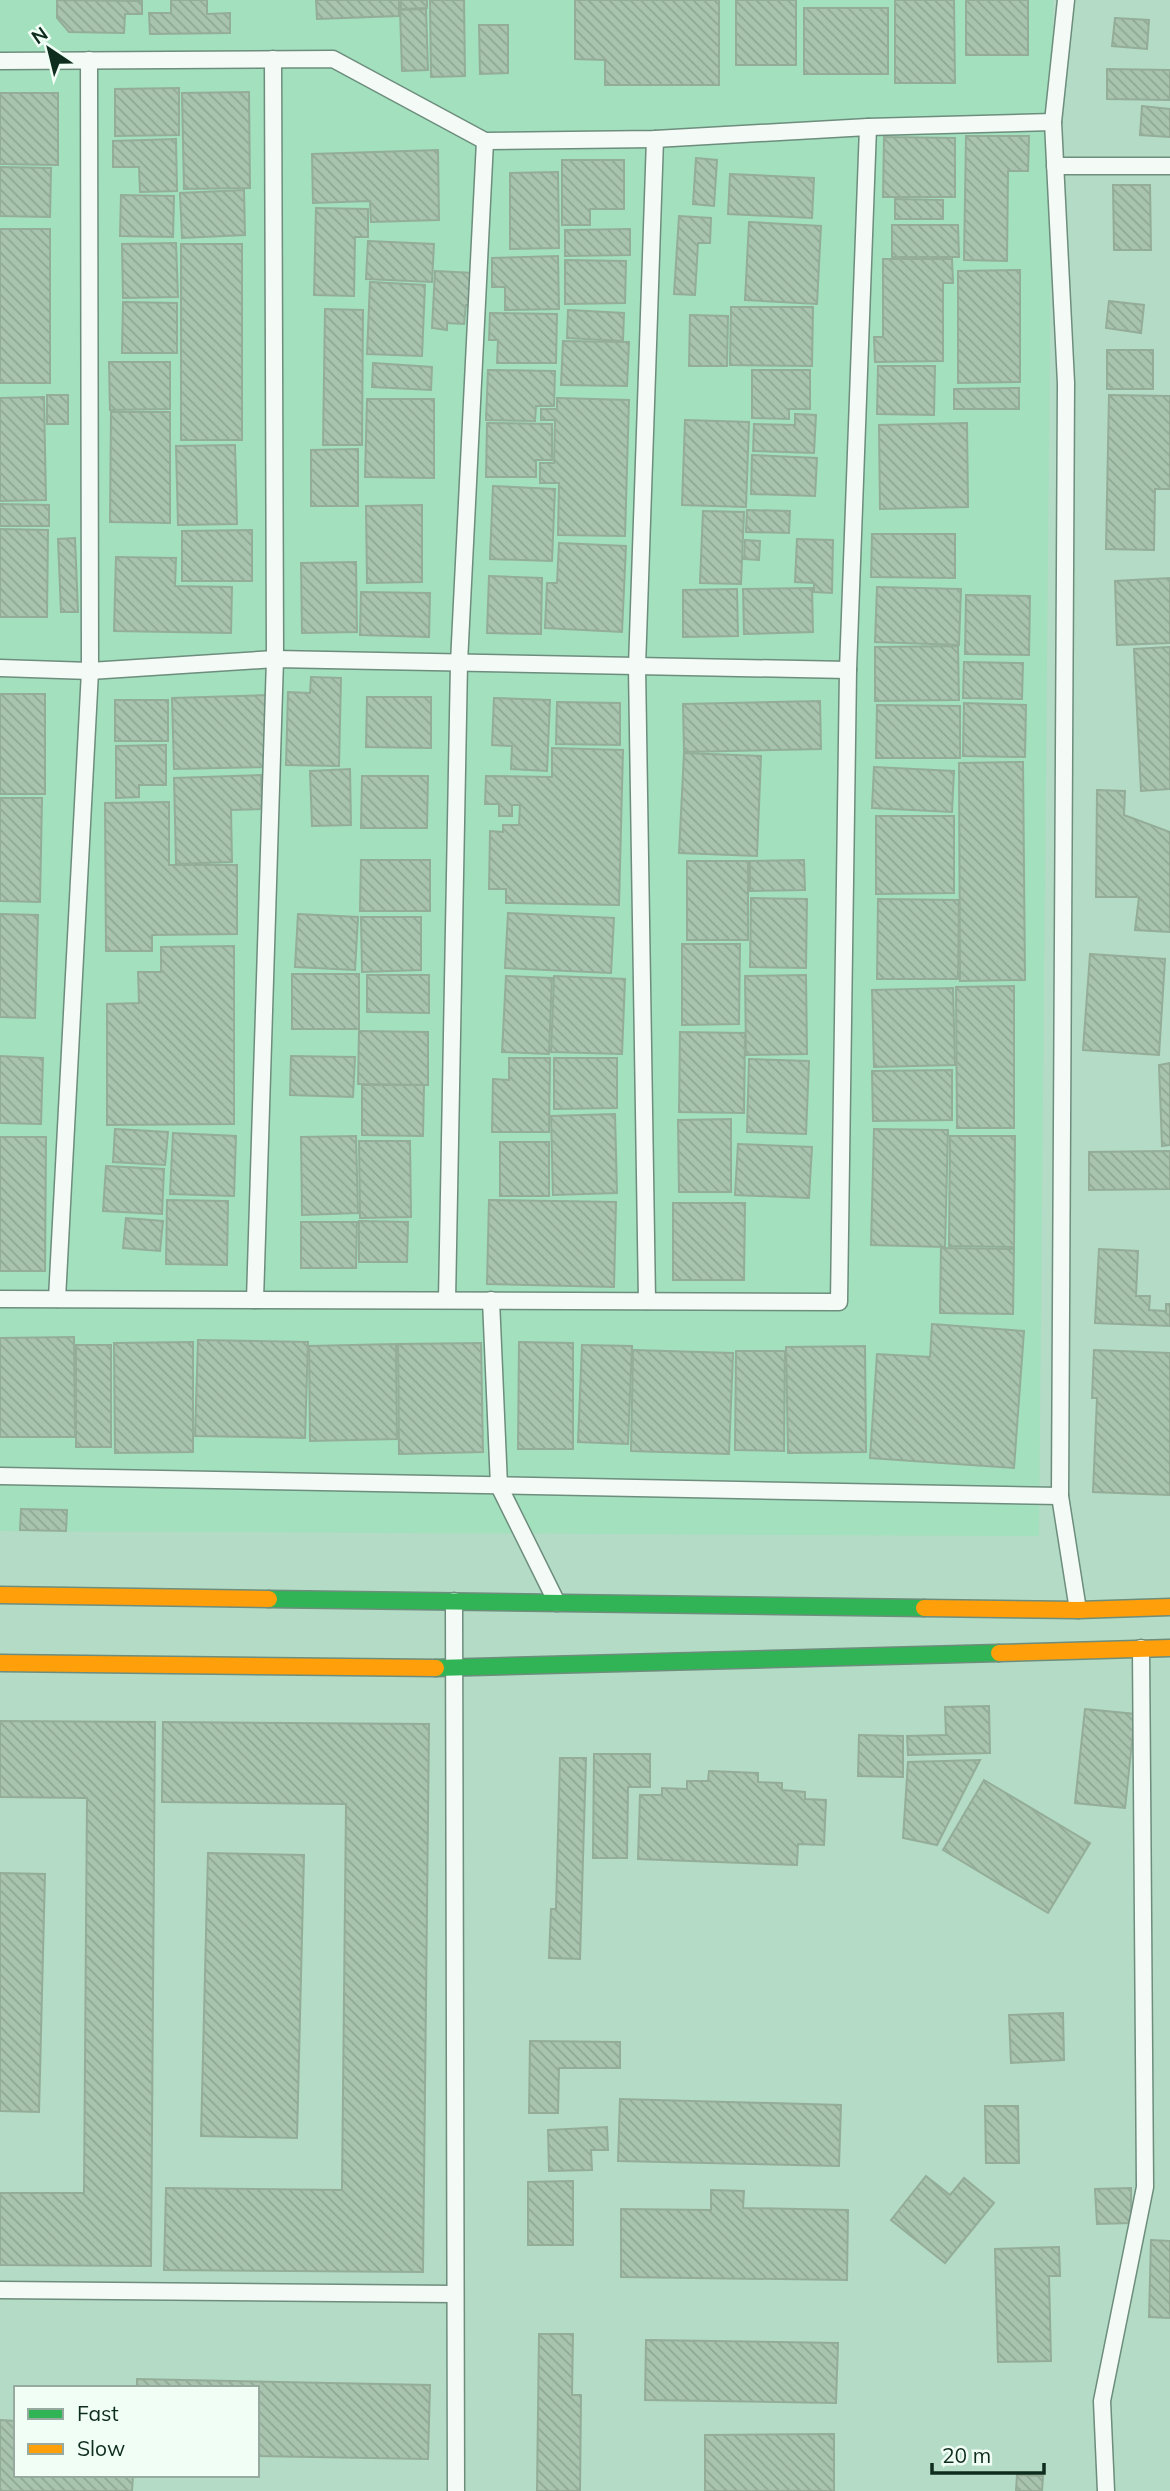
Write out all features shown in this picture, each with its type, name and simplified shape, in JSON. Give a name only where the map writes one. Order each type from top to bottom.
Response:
[{"type":"main road","points":[[0,1595],[1078,1610],[1170,1607]]},
{"type":"main road","points":[[0,1663],[454,1668],[1170,1648]]},
{"type":"lane","points":[[1066,0],[1053,122],[1066,383],[1060,1496],[1078,1610]]},
{"type":"lane","points":[[0,61],[333,59],[485,141],[655,139],[868,127],[1053,122]]},
{"type":"lane","points":[[57,1299],[90,671],[89,60]]},
{"type":"lane","points":[[255,1300],[275,659],[273,60]]},
{"type":"lane","points":[[0,1299],[839,1302],[848,670],[868,127]]},
{"type":"lane","points":[[647,1301],[637,667],[655,139]]},
{"type":"lane","points":[[447,1300],[459,663],[485,141]]},
{"type":"lane","points":[[1055,166],[1170,166]]},
{"type":"lane","points":[[0,668],[90,671],[275,659],[848,670]]},
{"type":"lane","points":[[491,1300],[499,1486],[557,1603]]},
{"type":"lane","points":[[0,1476],[1060,1496]]},
{"type":"lane","points":[[454,1601],[456,2491]]},
{"type":"lane","points":[[1106,2491],[1102,2401],[1145,2187],[1141,1648]]},
{"type":"lane","points":[[0,2290],[454,2294]]},
{"type":"shaded area","points":[[0,0],[1053,0],[1039,1536],[0,1531]]},
{"type":"building","points":[[57,0],[142,1],[142,14],[125,14],[124,33],[69,32],[57,18]]},
{"type":"building","points":[[171,0],[207,0],[207,14],[230,13],[230,33],[150,34],[149,13],[171,13]]},
{"type":"building","points":[[316,0],[399,0],[399,16],[317,19]]},
{"type":"building","points":[[401,0],[427,0],[427,8],[401,9]]},
{"type":"building","points":[[430,0],[464,0],[465,76],[431,77]]},
{"type":"building","points":[[575,0],[719,0],[719,85],[605,85],[605,60],[575,59]]},
{"type":"building","points":[[736,0],[796,0],[796,65],[736,65]]},
{"type":"building","points":[[895,0],[954,0],[955,83],[895,83]]},
{"type":"building","points":[[966,0],[1028,0],[1028,55],[966,55]]},
{"type":"building","points":[[804,8],[888,8],[888,74],[804,74]]},
{"type":"building","points":[[426,9],[428,70],[402,71],[400,10]]},
{"type":"building","points":[[1115,18],[1149,20],[1147,49],[1112,46]]},
{"type":"building","points":[[479,25],[508,25],[508,73],[480,74]]},
{"type":"building","points":[[1107,69],[1170,70],[1170,100],[1107,99]]},
{"type":"building","points":[[179,88],[179,135],[115,136],[115,89]]},
{"type":"building","points":[[249,92],[250,188],[184,189],[182,93]]},
{"type":"building","points":[[0,93],[58,93],[58,165],[0,164]]},
{"type":"building","points":[[1142,106],[1170,109],[1170,137],[1140,135]]},
{"type":"building","points":[[966,136],[1029,136],[1028,171],[1008,171],[1007,261],[964,260]]},
{"type":"building","points":[[884,137],[955,138],[955,197],[883,197]]},
{"type":"building","points":[[176,139],[177,191],[140,192],[139,167],[113,167],[113,141]]},
{"type":"building","points":[[438,150],[439,220],[371,222],[370,201],[313,203],[312,154]]},
{"type":"building","points":[[696,158],[717,160],[714,206],[693,204]]},
{"type":"building","points":[[562,160],[624,160],[624,209],[590,209],[590,225],[562,225]]},
{"type":"building","points":[[0,167],[51,168],[50,217],[0,216]]},
{"type":"building","points":[[558,172],[559,248],[510,249],[510,173]]},
{"type":"building","points":[[730,174],[814,178],[812,218],[728,214]]},
{"type":"building","points":[[1113,185],[1150,185],[1151,250],[1114,250]]},
{"type":"building","points":[[244,190],[245,235],[182,238],[180,193]]},
{"type":"building","points":[[121,195],[174,196],[173,237],[120,236]]},
{"type":"building","points":[[895,199],[943,200],[943,219],[895,219]]},
{"type":"building","points":[[316,208],[368,209],[368,237],[355,237],[354,296],[314,295]]},
{"type":"building","points":[[679,216],[711,218],[710,243],[698,243],[695,295],[674,294]]},
{"type":"building","points":[[749,222],[821,226],[817,304],[745,300]]},
{"type":"building","points":[[892,225],[958,225],[959,257],[892,257]]},
{"type":"building","points":[[0,229],[50,229],[50,383],[0,383]]},
{"type":"building","points":[[630,229],[630,255],[565,256],[565,230]]},
{"type":"building","points":[[368,241],[434,244],[432,282],[366,279]]},
{"type":"building","points":[[176,243],[178,297],[123,298],[122,244]]},
{"type":"building","points":[[181,244],[242,244],[242,440],[181,440]]},
{"type":"building","points":[[558,256],[559,309],[505,310],[505,287],[492,287],[492,258]]},
{"type":"building","points":[[883,259],[952,259],[953,283],[943,283],[943,361],[875,362],[874,337],[883,337]]},
{"type":"building","points":[[565,260],[626,261],[625,303],[565,304]]},
{"type":"building","points":[[1020,270],[1020,382],[958,383],[958,271]]},
{"type":"building","points":[[435,271],[474,273],[472,305],[466,305],[464,324],[447,323],[447,330],[432,328]]},
{"type":"building","points":[[370,282],[425,285],[422,356],[367,354]]},
{"type":"building","points":[[1109,301],[1144,305],[1141,333],[1106,328]]},
{"type":"building","points":[[123,302],[177,303],[177,353],[122,353]]},
{"type":"building","points":[[731,307],[813,307],[812,366],[730,365]]},
{"type":"building","points":[[325,309],[363,310],[362,445],[323,445]]},
{"type":"building","points":[[568,310],[624,313],[623,341],[567,338]]},
{"type":"building","points":[[490,313],[557,314],[556,363],[497,363],[498,340],[489,340]]},
{"type":"building","points":[[690,315],[728,316],[727,366],[689,366]]},
{"type":"building","points":[[563,341],[629,342],[627,386],[561,385]]},
{"type":"building","points":[[1107,350],[1153,350],[1153,389],[1107,389]]},
{"type":"building","points":[[109,362],[170,362],[170,409],[110,410]]},
{"type":"building","points":[[373,363],[432,367],[431,390],[372,387]]},
{"type":"building","points":[[878,366],[935,366],[934,415],[877,414]]},
{"type":"building","points":[[488,370],[555,371],[554,406],[536,406],[535,421],[486,420]]},
{"type":"building","points":[[752,370],[810,370],[810,409],[789,409],[789,419],[752,418]]},
{"type":"building","points":[[1019,388],[1019,409],[954,409],[954,389]]},
{"type":"building","points":[[47,395],[68,395],[68,424],[47,424]]},
{"type":"building","points":[[1109,395],[1170,396],[1170,489],[1155,489],[1154,550],[1106,549]]},
{"type":"building","points":[[44,397],[46,500],[0,501],[0,398]]},
{"type":"building","points":[[557,398],[629,400],[625,536],[558,535],[559,483],[540,483],[540,463],[554,463],[555,420],[541,420],[541,409],[557,409]]},
{"type":"building","points":[[367,399],[434,399],[434,478],[365,477]]},
{"type":"building","points":[[111,412],[170,412],[170,523],[110,522]]},
{"type":"building","points":[[795,414],[816,415],[814,453],[753,451],[754,424],[795,425]]},
{"type":"building","points":[[685,420],[749,422],[746,507],[682,505]]},
{"type":"building","points":[[487,423],[552,424],[552,460],[536,460],[536,477],[486,477]]},
{"type":"building","points":[[967,423],[968,507],[880,509],[879,425]]},
{"type":"building","points":[[235,445],[237,524],[178,525],[176,446]]},
{"type":"building","points":[[358,449],[358,506],[311,506],[311,450]]},
{"type":"building","points":[[752,455],[817,458],[815,496],[751,494]]},
{"type":"building","points":[[493,486],[555,489],[552,561],[490,559]]},
{"type":"building","points":[[0,504],[49,505],[49,526],[0,526]]},
{"type":"building","points":[[422,505],[422,582],[367,583],[366,506]]},
{"type":"building","points":[[747,510],[790,511],[789,533],[746,532]]},
{"type":"building","points":[[703,511],[744,512],[741,584],[700,583]]},
{"type":"building","points":[[0,529],[48,530],[47,617],[0,617]]},
{"type":"building","points":[[252,530],[252,581],[182,581],[182,531]]},
{"type":"building","points":[[872,534],[955,534],[955,578],[871,577]]},
{"type":"building","points":[[75,538],[78,612],[61,612],[58,539]]},
{"type":"building","points":[[797,539],[833,540],[832,593],[814,592],[814,583],[795,582]]},
{"type":"building","points":[[745,540],[760,541],[759,560],[744,559]]},
{"type":"building","points":[[559,543],[626,546],[622,632],[545,628],[547,583],[557,583]]},
{"type":"building","points":[[116,557],[176,558],[175,586],[232,587],[231,633],[114,631]]},
{"type":"building","points":[[356,562],[357,632],[302,633],[301,563]]},
{"type":"building","points":[[489,576],[542,578],[541,634],[487,633]]},
{"type":"building","points":[[1170,578],[1170,643],[1117,645],[1115,581]]},
{"type":"building","points":[[877,587],[961,589],[959,645],[875,642]]},
{"type":"building","points":[[812,588],[813,632],[744,634],[743,589]]},
{"type":"building","points":[[737,589],[738,636],[683,637],[683,590]]},
{"type":"building","points":[[361,592],[430,593],[429,637],[360,635]]},
{"type":"building","points":[[966,595],[1030,596],[1029,655],[965,654]]},
{"type":"building","points":[[958,646],[959,700],[875,701],[875,647]]},
{"type":"building","points":[[1170,647],[1170,789],[1141,791],[1134,649]]},
{"type":"building","points":[[964,662],[1023,663],[1022,699],[963,698]]},
{"type":"building","points":[[311,677],[341,678],[339,766],[286,765],[288,692],[310,693]]},
{"type":"building","points":[[0,694],[45,694],[45,794],[0,794]]},
{"type":"building","points":[[269,695],[270,767],[174,769],[172,698]]},
{"type":"building","points":[[367,697],[431,697],[431,748],[366,747]]},
{"type":"building","points":[[494,698],[550,700],[547,771],[511,769],[512,746],[492,745]]},
{"type":"building","points":[[115,700],[168,700],[168,741],[115,741]]},
{"type":"building","points":[[820,701],[821,749],[684,752],[683,704]]},
{"type":"building","points":[[557,702],[620,703],[620,745],[556,744]]},
{"type":"building","points":[[964,703],[1026,705],[1025,757],[963,756]]},
{"type":"building","points":[[877,705],[960,706],[960,758],[876,758]]},
{"type":"building","points":[[166,745],[166,785],[139,785],[139,797],[116,798],[116,746]]},
{"type":"building","points":[[552,748],[623,750],[619,905],[506,903],[506,889],[489,889],[490,831],[503,832],[503,825],[519,825],[520,805],[512,805],[512,816],[499,816],[499,804],[485,804],[486,776],[552,777]]},
{"type":"building","points":[[684,753],[761,756],[757,856],[679,853]]},
{"type":"building","points":[[1023,762],[1025,980],[960,981],[959,763]]},
{"type":"building","points":[[874,767],[954,771],[952,812],[872,808]]},
{"type":"building","points":[[350,769],[351,825],[312,826],[310,771]]},
{"type":"building","points":[[261,775],[262,809],[231,810],[232,862],[176,864],[174,778]]},
{"type":"building","points":[[362,776],[428,776],[427,828],[361,828]]},
{"type":"building","points":[[1097,790],[1125,791],[1124,815],[1170,832],[1170,932],[1135,930],[1139,897],[1096,897]]},
{"type":"building","points":[[0,798],[42,798],[40,902],[0,901]]},
{"type":"building","points":[[169,802],[169,865],[237,865],[237,934],[152,935],[152,951],[106,951],[105,803]]},
{"type":"building","points":[[876,816],[954,816],[954,893],[876,894]]},
{"type":"building","points":[[361,860],[430,860],[430,911],[360,911]]},
{"type":"building","points":[[804,860],[805,890],[750,891],[750,861]]},
{"type":"building","points":[[687,861],[748,861],[748,940],[687,940]]},
{"type":"building","points":[[751,898],[807,899],[806,968],[750,967]]},
{"type":"building","points":[[878,899],[959,900],[958,979],[877,979]]},
{"type":"building","points":[[508,913],[614,918],[611,973],[505,968]]},
{"type":"building","points":[[0,914],[38,915],[35,1018],[0,1017]]},
{"type":"building","points":[[298,914],[358,917],[355,970],[295,967]]},
{"type":"building","points":[[361,917],[421,917],[421,970],[362,972]]},
{"type":"building","points":[[682,944],[740,944],[739,1024],[682,1025]]},
{"type":"building","points":[[234,946],[234,1124],[107,1125],[107,1004],[139,1003],[138,972],[161,972],[161,947]]},
{"type":"building","points":[[1090,954],[1165,959],[1159,1055],[1083,1050]]},
{"type":"building","points":[[292,974],[359,974],[359,1029],[292,1029]]},
{"type":"building","points":[[367,975],[429,975],[429,1013],[367,1012]]},
{"type":"building","points":[[806,975],[807,1054],[746,1055],[745,976]]},
{"type":"building","points":[[506,976],[552,978],[549,1054],[502,1052]]},
{"type":"building","points":[[554,976],[625,979],[622,1054],[551,1052]]},
{"type":"building","points":[[1014,986],[1014,1128],[957,1128],[956,987]]},
{"type":"building","points":[[953,988],[955,1065],[874,1067],[872,990]]},
{"type":"building","points":[[359,1031],[428,1032],[428,1085],[358,1084]]},
{"type":"building","points":[[680,1032],[745,1033],[744,1113],[679,1112]]},
{"type":"building","points":[[0,1056],[43,1058],[41,1124],[0,1123]]},
{"type":"building","points":[[291,1056],[355,1057],[353,1097],[290,1095]]},
{"type":"building","points":[[509,1058],[550,1058],[549,1132],[492,1132],[493,1079],[509,1080]]},
{"type":"building","points":[[554,1058],[617,1058],[617,1108],[554,1109]]},
{"type":"building","points":[[749,1059],[809,1061],[806,1134],[747,1132]]},
{"type":"building","points":[[1170,1063],[1170,1145],[1162,1146],[1159,1065]]},
{"type":"building","points":[[952,1070],[952,1120],[873,1121],[872,1071]]},
{"type":"building","points":[[362,1085],[424,1085],[423,1136],[362,1135]]},
{"type":"building","points":[[615,1114],[617,1193],[553,1195],[551,1116]]},
{"type":"building","points":[[731,1119],[731,1192],[679,1192],[678,1120]]},
{"type":"building","points":[[115,1129],[168,1132],[165,1165],[113,1162]]},
{"type":"building","points":[[874,1129],[948,1130],[945,1247],[871,1245]]},
{"type":"building","points":[[173,1133],[236,1136],[234,1196],[170,1194]]},
{"type":"building","points":[[356,1136],[358,1213],[302,1215],[301,1137]]},
{"type":"building","points":[[950,1136],[1015,1136],[1014,1247],[949,1246]]},
{"type":"building","points":[[0,1137],[46,1137],[45,1271],[0,1271]]},
{"type":"building","points":[[359,1141],[410,1141],[411,1217],[360,1218]]},
{"type":"building","points":[[500,1142],[549,1142],[549,1196],[500,1196]]},
{"type":"building","points":[[738,1144],[812,1147],[809,1198],[735,1195]]},
{"type":"building","points":[[1170,1151],[1170,1189],[1089,1190],[1089,1152]]},
{"type":"building","points":[[106,1166],[164,1169],[162,1214],[103,1211]]},
{"type":"building","points":[[167,1200],[228,1201],[227,1265],[166,1264]]},
{"type":"building","points":[[489,1200],[616,1202],[614,1287],[487,1284]]},
{"type":"building","points":[[673,1203],[745,1203],[744,1280],[673,1280]]},
{"type":"building","points":[[126,1218],[163,1221],[160,1251],[123,1248]]},
{"type":"building","points":[[359,1221],[408,1222],[407,1262],[359,1262]]},
{"type":"building","points":[[301,1222],[357,1222],[356,1268],[301,1268]]},
{"type":"building","points":[[941,1248],[1014,1249],[1013,1314],[940,1313]]},
{"type":"building","points":[[1099,1249],[1138,1251],[1136,1296],[1150,1296],[1149,1310],[1166,1311],[1166,1304],[1170,1304],[1170,1326],[1095,1323]]},
{"type":"building","points":[[932,1324],[1024,1331],[1014,1468],[870,1458],[877,1354],[930,1357]]},
{"type":"building","points":[[74,1337],[75,1437],[0,1437],[0,1338]]},
{"type":"building","points":[[198,1340],[308,1342],[305,1438],[195,1436]]},
{"type":"building","points":[[193,1342],[193,1452],[115,1453],[114,1343]]},
{"type":"building","points":[[519,1342],[573,1343],[573,1449],[518,1449]]},
{"type":"building","points":[[481,1343],[483,1452],[399,1454],[398,1344]]},
{"type":"building","points":[[396,1344],[397,1439],[310,1441],[309,1346]]},
{"type":"building","points":[[76,1345],[111,1345],[111,1447],[76,1447]]},
{"type":"building","points":[[582,1345],[632,1346],[628,1444],[578,1442]]},
{"type":"building","points":[[865,1346],[866,1452],[788,1453],[786,1347]]},
{"type":"building","points":[[633,1350],[733,1353],[729,1454],[631,1451]]},
{"type":"building","points":[[1094,1350],[1170,1353],[1170,1495],[1093,1492],[1097,1398],[1092,1398]]},
{"type":"building","points":[[736,1351],[785,1351],[784,1451],[735,1450]]},
{"type":"building","points":[[21,1509],[67,1510],[66,1531],[20,1530]]},
{"type":"building","points":[[989,1706],[990,1753],[908,1755],[907,1736],[946,1735],[945,1707]]},
{"type":"building","points":[[1085,1709],[1135,1714],[1125,1808],[1075,1803]]},
{"type":"building","points":[[0,1721],[155,1722],[151,2266],[0,2265],[0,2193],[84,2193],[87,1798],[0,1797]]},
{"type":"building","points":[[163,1722],[429,1724],[423,2272],[164,2270],[166,2188],[342,2190],[346,1804],[162,1802]]},
{"type":"building","points":[[859,1735],[903,1736],[903,1777],[858,1776]]},
{"type":"building","points":[[594,1754],[650,1754],[650,1787],[628,1787],[627,1858],[593,1858]]},
{"type":"building","points":[[560,1758],[586,1758],[580,1959],[549,1958],[551,1909],[556,1909]]},
{"type":"building","points":[[980,1760],[937,1845],[903,1838],[908,1762]]},
{"type":"building","points":[[709,1771],[758,1773],[758,1782],[782,1783],[782,1790],[805,1792],[805,1799],[826,1800],[824,1845],[798,1844],[797,1865],[638,1859],[640,1795],[662,1795],[662,1788],[687,1789],[687,1781],[708,1781]]},
{"type":"building","points":[[984,1780],[1090,1843],[1048,1913],[943,1850]]},
{"type":"building","points":[[208,1853],[304,1855],[297,2138],[201,2136]]},
{"type":"building","points":[[0,1873],[45,1874],[39,2112],[0,2111]]},
{"type":"building","points":[[1063,2013],[1064,2060],[1011,2063],[1009,2015]]},
{"type":"building","points":[[530,2041],[620,2042],[620,2068],[559,2068],[558,2113],[529,2113]]},
{"type":"building","points":[[620,2099],[841,2105],[839,2166],[618,2161]]},
{"type":"building","points":[[985,2106],[1018,2106],[1019,2163],[986,2163]]},
{"type":"building","points":[[607,2127],[608,2150],[591,2150],[592,2170],[549,2171],[548,2130]]},
{"type":"building","points":[[926,2176],[950,2195],[964,2178],[994,2203],[945,2263],[891,2220]]},
{"type":"building","points":[[573,2181],[573,2245],[528,2245],[528,2182]]},
{"type":"building","points":[[1131,2188],[1131,2223],[1097,2224],[1095,2189]]},
{"type":"building","points":[[711,2190],[744,2191],[743,2208],[848,2210],[847,2280],[621,2277],[621,2209],[711,2210]]},
{"type":"building","points":[[1151,2240],[1170,2241],[1170,2318],[1149,2317]]},
{"type":"building","points":[[1059,2247],[1060,2276],[1049,2276],[1051,2361],[998,2362],[995,2249]]},
{"type":"building","points":[[539,2334],[573,2334],[572,2395],[581,2395],[580,2491],[537,2491]]},
{"type":"building","points":[[646,2340],[838,2343],[836,2403],[645,2400]]},
{"type":"building","points":[[137,2379],[430,2385],[428,2459],[259,2456],[259,2386],[137,2386]]},
{"type":"building","points":[[0,2420],[14,2421],[14,2477],[133,2477],[132,2491],[0,2491]]},
{"type":"building","points":[[834,2434],[834,2491],[705,2491],[705,2435]]},
{"type":"building","points":[[1017,2475],[1043,2476],[1042,2491],[1016,2491]]},
{"type":"traffic: fast","points":[[269,1599],[924,1608]]},
{"type":"traffic: fast","points":[[436,1668],[999,1653]]},
{"type":"traffic: slow","points":[[0,1595],[269,1599]]},
{"type":"traffic: slow","points":[[924,1608],[1078,1610],[1170,1607]]},
{"type":"traffic: slow","points":[[999,1653],[1170,1648]]},
{"type":"traffic: slow","points":[[0,1663],[436,1668]]}]
